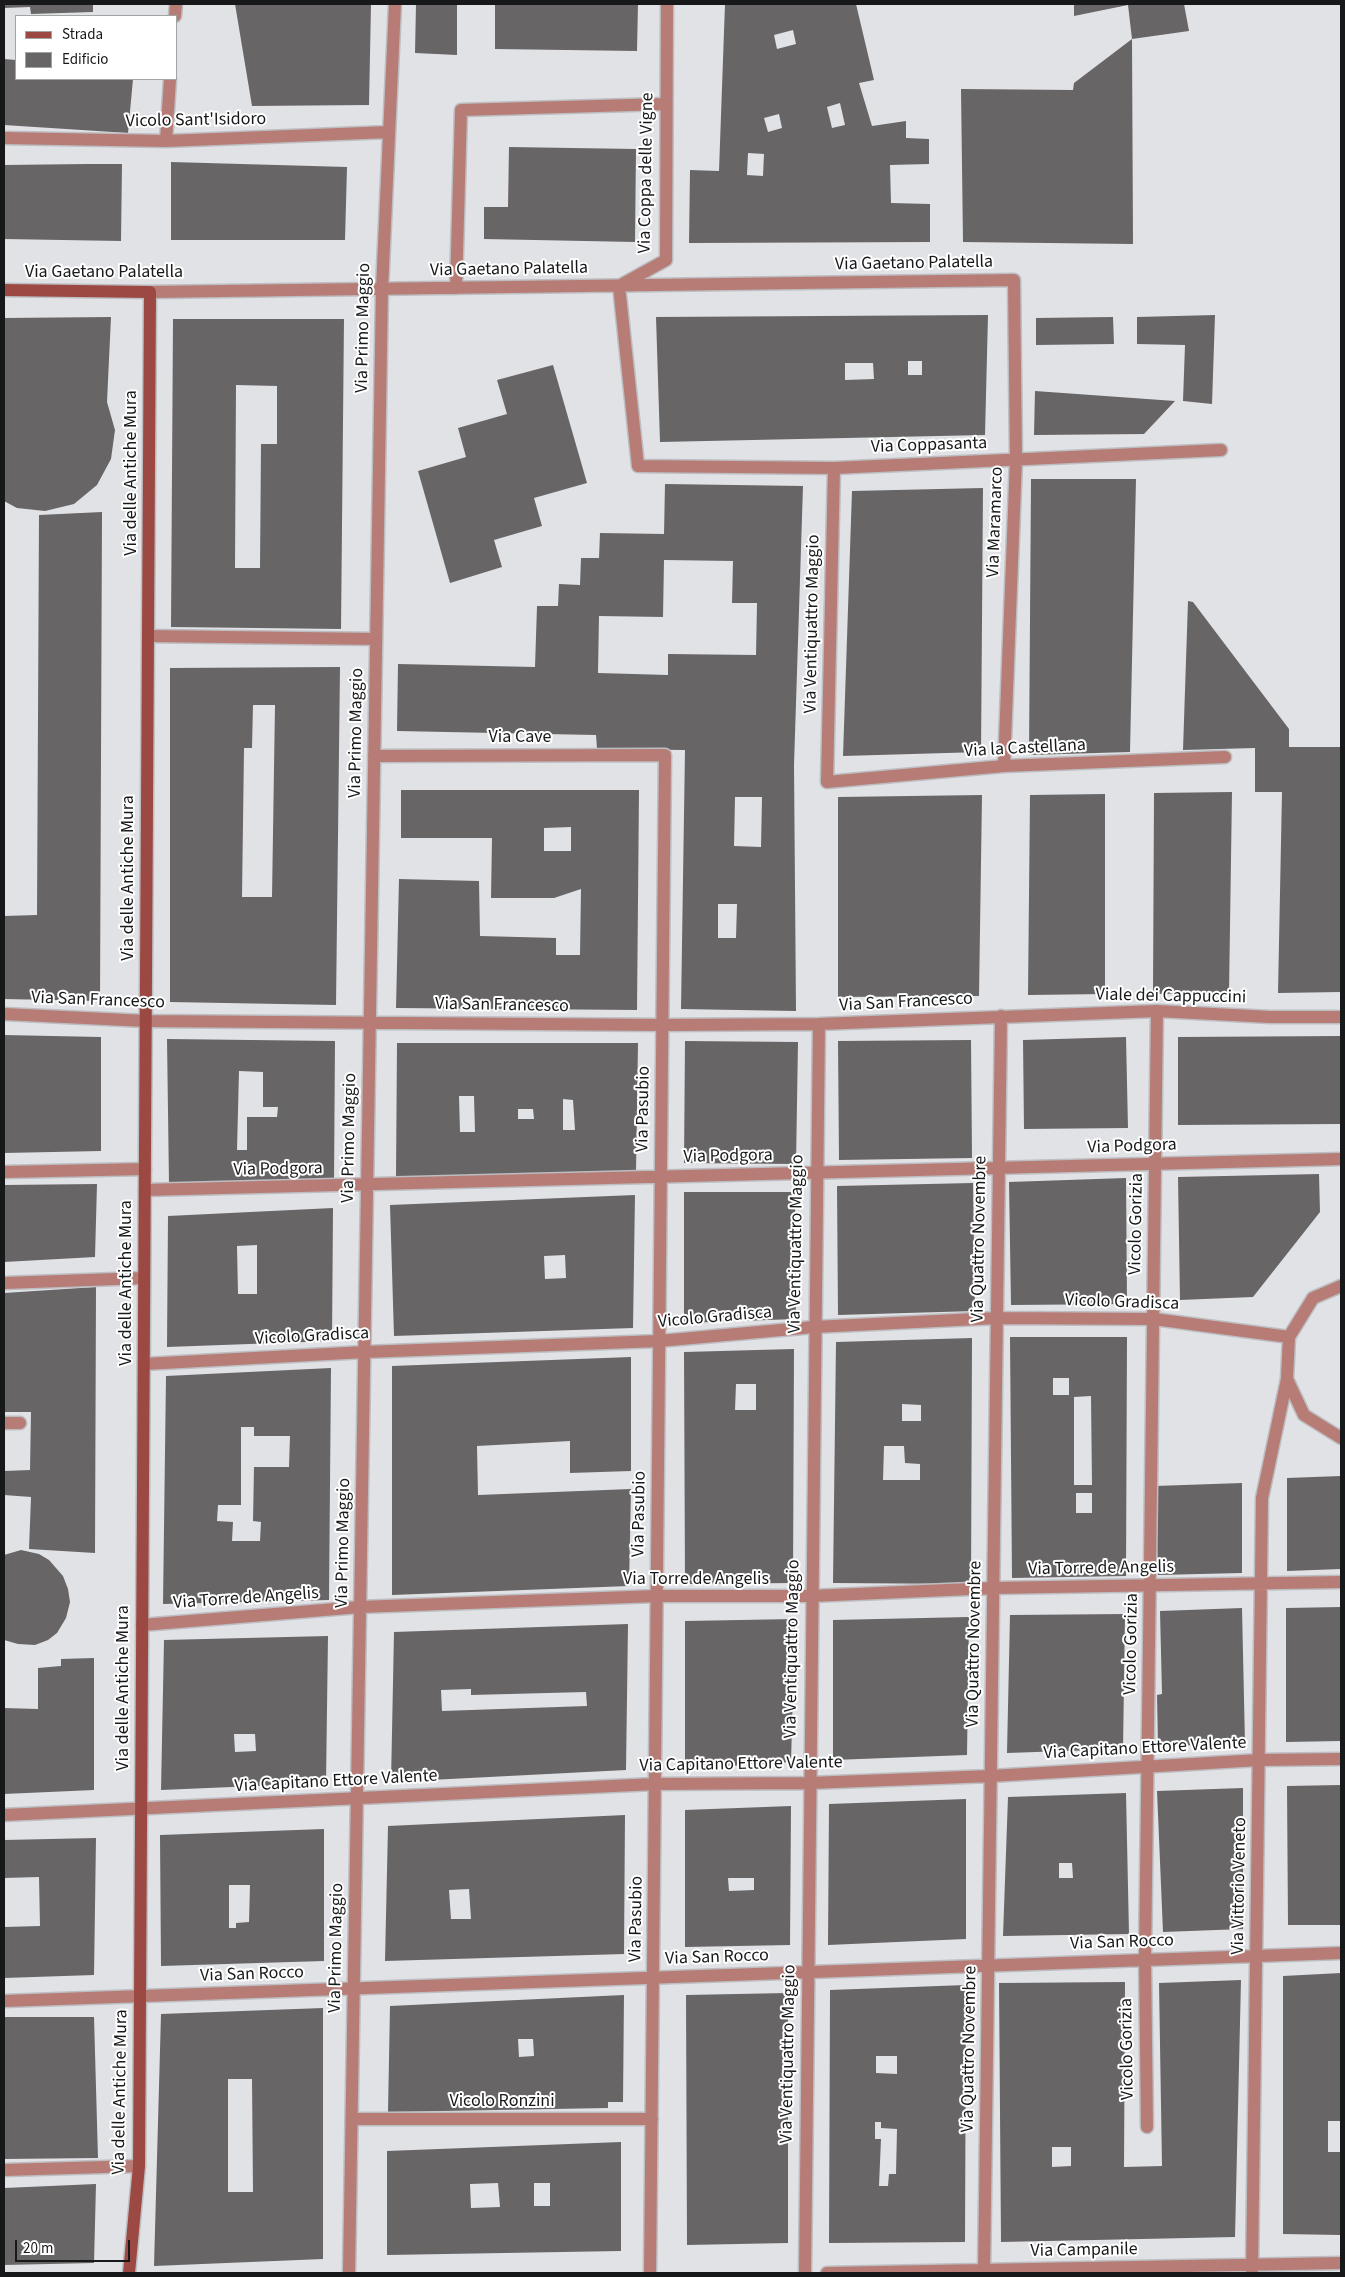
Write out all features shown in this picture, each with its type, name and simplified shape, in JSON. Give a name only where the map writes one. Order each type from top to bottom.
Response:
[{"type":"main road","name":"Via Gaetano Palatella","points":[[4,290],[150,292]]},
{"type":"main road","name":"Via delle Antiche Mura","points":[[129,2273],[139,2166],[150,292]]},
{"type":"street","name":"Via Primo Maggio","points":[[349,2273],[382,289],[395,4]]},
{"type":"street","name":"Via Coppa delle Vigne","points":[[619,286],[666,260],[665,104],[668,4]]},
{"type":"street","points":[[166,141],[170,80]]},
{"type":"street","points":[[456,288],[461,110],[665,104]]},
{"type":"street","name":"Vicolo Sant'Isidoro","points":[[4,138],[166,141],[389,132]]},
{"type":"street","name":"Via Gaetano Palatella","points":[[150,292],[1014,280]]},
{"type":"street","name":"Via Maramarco","points":[[1004,766],[1016,460],[1014,280]]},
{"type":"street","name":"Via Coppasanta","points":[[619,286],[638,466],[834,468],[1221,450]]},
{"type":"street","name":"Via Ventiquattro Maggio","points":[[827,782],[834,468]]},
{"type":"street","points":[[148,636],[376,640]]},
{"type":"street","name":"Via Cave","points":[[374,756],[666,755]]},
{"type":"street","name":"Via Pasubio","points":[[650,2273],[666,755]]},
{"type":"street","name":"Via la Castellana","points":[[827,782],[1004,766],[1225,757]]},
{"type":"street","name":"Viale dei Cappuccini","points":[[1001,1016],[1158,1011],[1270,1017],[1341,1017]]},
{"type":"street","name":"Vicolo Gorizia","points":[[1147,2127],[1145,1960],[1158,1011]]},
{"type":"street","name":"Via San Francesco","points":[[4,1014],[146,1021],[663,1025],[819,1024],[1001,1016]]},
{"type":"street","name":"Via Quattro Novembre","points":[[984,2272],[1001,1016]]},
{"type":"street","name":"Via Ventiquattro Maggio","points":[[805,2273],[814,1327],[819,1024]]},
{"type":"street","name":"Via Podgora","points":[[145,1190],[1341,1159]]},
{"type":"street","points":[[4,1172],[145,1169]]},
{"type":"street","points":[[4,1283],[144,1278]]},
{"type":"street","points":[[1289,1337],[1313,1298],[1341,1286]]},
{"type":"street","name":"Vicolo Gradisca","points":[[144,1364],[365,1352],[659,1341],[814,1327],[996,1318],[1154,1318],[1289,1337]]},
{"type":"street","name":"Via Vittorio Veneto","points":[[1252,2269],[1262,1498],[1287,1379],[1289,1337]]},
{"type":"street","points":[[1287,1379],[1304,1415],[1341,1438]]},
{"type":"street","points":[[4,1423],[20,1423]]},
{"type":"street","name":"Via Torre de Angelis","points":[[142,1625],[360,1608],[657,1596],[811,1596],[993,1588],[1261,1585],[1341,1582]]},
{"type":"street","name":"Via Capitano Ettore Valente","points":[[4,1815],[142,1810],[357,1797],[655,1784],[810,1782],[990,1776],[1148,1765],[1259,1760],[1341,1759]]},
{"type":"street","name":"Via San Rocco","points":[[4,2001],[1341,1952]]},
{"type":"street","name":"Vicolo Ronzini","points":[[352,2119],[652,2119]]},
{"type":"street","points":[[4,2170],[139,2166]]},
{"type":"street","name":"Via Campanile","points":[[828,2273],[1252,2269],[1341,2263]]},
{"type":"building","points":[[4,4],[93,4],[93,12],[31,14],[30,7],[4,8]]},
{"type":"building","points":[[235,4],[371,4],[369,105],[252,106]]},
{"type":"building","points":[[416,4],[457,4],[457,55],[415,53]]},
{"type":"building","points":[[495,4],[638,4],[637,51],[495,49]]},
{"type":"building","points":[[725,4],[856,4],[874,80],[859,83],[872,126],[906,121],[906,138],[929,139],[929,164],[890,165],[891,203],[930,204],[930,242],[689,243],[690,170],[719,171]],"holes":[[[793,30],[796,44],[777,49],[774,35]],[[840,103],[845,125],[832,128],[827,107]],[[779,114],[782,128],[768,132],[764,118]],[[748,153],[764,154],[763,176],[747,175]]]},
{"type":"building","points":[[1074,4],[1184,4],[1189,31],[1132,39],[1128,5],[1074,16]]},
{"type":"building","points":[[1132,39],[1133,244],[963,242],[961,89],[1073,90],[1074,83]]},
{"type":"building","points":[[4,59],[15,60],[15,80],[133,80],[128,133],[4,125]]},
{"type":"building","points":[[509,147],[636,149],[635,242],[484,239],[484,207],[508,207]]},
{"type":"building","points":[[171,162],[347,167],[345,240],[171,240]]},
{"type":"building","points":[[122,164],[121,241],[4,239],[4,165]]},
{"type":"building","points":[[988,315],[985,435],[660,442],[656,317]],"holes":[[[908,361],[922,361],[922,375],[908,375]],[[845,363],[873,363],[874,379],[845,380]]]},
{"type":"building","points":[[1215,315],[1212,404],[1183,401],[1185,345],[1137,344],[1137,317]]},
{"type":"building","points":[[111,317],[107,402],[115,430],[111,459],[97,485],[74,504],[45,511],[17,508],[4,501],[4,318]]},
{"type":"building","points":[[1113,317],[1114,344],[1036,345],[1036,318]]},
{"type":"building","points":[[173,319],[344,319],[341,629],[171,627]],"holes":[[[236,385],[277,386],[277,444],[261,444],[260,568],[235,568]]]},
{"type":"building","points":[[553,365],[587,483],[534,498],[542,526],[494,540],[502,567],[450,583],[418,471],[466,457],[458,428],[507,414],[497,380]]},
{"type":"building","points":[[1035,391],[1175,401],[1144,434],[1034,435]]},
{"type":"building","points":[[1031,479],[1136,479],[1130,752],[1029,755]]},
{"type":"building","points":[[665,484],[803,486],[794,765],[796,1011],[681,1009],[685,750],[597,749],[596,735],[397,731],[398,664],[535,667],[537,606],[558,606],[559,584],[580,585],[581,558],[599,558],[600,533],[664,534]],"holes":[[[664,560],[733,561],[732,603],[757,603],[756,655],[668,654],[668,675],[598,673],[599,616],[663,617]],[[735,797],[762,797],[761,847],[734,846]],[[718,904],[737,904],[736,938],[718,938]]]},
{"type":"building","points":[[983,488],[981,752],[843,756],[852,491]]},
{"type":"building","points":[[102,512],[100,1001],[4,999],[4,916],[37,915],[39,515]]},
{"type":"building","points":[[1188,601],[1193,602],[1289,729],[1289,747],[1341,747],[1341,992],[1278,993],[1282,792],[1255,792],[1255,748],[1183,750]]},
{"type":"building","points":[[340,667],[336,1005],[170,1002],[170,668]],"holes":[[[253,705],[275,705],[272,897],[242,897],[244,748],[252,748]]]},
{"type":"building","points":[[401,790],[639,790],[637,1010],[396,1008],[399,879],[479,881],[480,936],[556,938],[556,955],[580,955],[581,889],[554,898],[491,898],[492,838],[401,838]],"holes":[[[571,827],[571,851],[544,851],[544,828]]]},
{"type":"building","points":[[1232,792],[1229,993],[1153,994],[1154,793]]},
{"type":"building","points":[[1105,794],[1105,994],[1028,995],[1030,795]]},
{"type":"building","points":[[982,795],[979,996],[838,997],[838,797]]},
{"type":"building","points":[[4,1035],[101,1037],[101,1151],[4,1153]]},
{"type":"building","points":[[1341,1036],[1341,1124],[1178,1125],[1178,1037]]},
{"type":"building","points":[[1126,1037],[1128,1128],[1024,1129],[1023,1040]]},
{"type":"building","points":[[167,1039],[335,1041],[334,1182],[169,1184]],"holes":[[[239,1071],[263,1072],[263,1107],[278,1107],[277,1117],[247,1117],[247,1150],[237,1150]]]},
{"type":"building","points":[[971,1040],[972,1158],[839,1160],[838,1041]]},
{"type":"building","points":[[685,1041],[798,1042],[796,1164],[684,1163]]},
{"type":"building","points":[[397,1043],[638,1043],[636,1171],[396,1177]],"holes":[[[459,1096],[474,1096],[475,1132],[460,1132]],[[563,1099],[573,1100],[575,1130],[563,1130]],[[518,1109],[533,1109],[534,1119],[518,1119]]]},
{"type":"building","points":[[1319,1174],[1320,1212],[1253,1297],[1180,1300],[1178,1177]]},
{"type":"building","points":[[1126,1178],[1127,1304],[1011,1305],[1009,1182]]},
{"type":"building","points":[[973,1183],[975,1311],[838,1315],[837,1186]]},
{"type":"building","points":[[97,1184],[95,1257],[4,1262],[4,1185]]},
{"type":"building","points":[[684,1192],[795,1192],[796,1319],[684,1323]]},
{"type":"building","points":[[635,1195],[633,1328],[394,1336],[390,1205]],"holes":[[[565,1255],[566,1278],[545,1279],[544,1256]]]},
{"type":"building","points":[[333,1208],[332,1341],[167,1347],[168,1216]],"holes":[[[257,1245],[257,1294],[238,1294],[237,1246]]]},
{"type":"building","points":[[96,1287],[95,1553],[29,1549],[31,1497],[4,1495],[4,1471],[30,1470],[31,1412],[4,1412],[4,1293]]},
{"type":"building","points":[[1010,1337],[1127,1337],[1126,1576],[1012,1578]],"holes":[[[1053,1378],[1069,1378],[1069,1395],[1053,1395]],[[1091,1396],[1092,1485],[1074,1485],[1074,1397]],[[1076,1493],[1092,1493],[1092,1513],[1076,1513]]]},
{"type":"building","points":[[972,1338],[971,1584],[833,1583],[836,1342]],"holes":[[[902,1404],[921,1405],[921,1421],[902,1421]],[[884,1446],[904,1446],[905,1463],[920,1464],[920,1480],[883,1480]]]},
{"type":"building","points":[[794,1349],[793,1583],[685,1584],[684,1352]],"holes":[[[736,1384],[756,1384],[756,1410],[735,1410]]]},
{"type":"building","points":[[631,1357],[631,1471],[570,1473],[570,1441],[477,1446],[478,1495],[631,1489],[629,1586],[392,1595],[392,1366]]},
{"type":"building","points":[[331,1368],[329,1600],[163,1604],[166,1376]],"holes":[[[241,1427],[254,1427],[254,1436],[290,1436],[289,1467],[254,1467],[253,1521],[261,1522],[260,1541],[232,1541],[233,1522],[217,1521],[218,1505],[241,1505]]]},
{"type":"building","points":[[1341,1476],[1341,1569],[1287,1571],[1287,1478]]},
{"type":"building","points":[[1242,1483],[1242,1573],[1158,1575],[1155,1486]]},
{"type":"building","points":[[21,1550],[39,1554],[49,1560],[63,1576],[70,1602],[66,1618],[57,1633],[48,1640],[35,1645],[18,1644],[4,1640],[4,1555]]},
{"type":"building","points":[[1341,1607],[1341,1741],[1286,1742],[1286,1608]]},
{"type":"building","points":[[1242,1608],[1245,1744],[1158,1746],[1157,1695],[1162,1694],[1160,1611]]},
{"type":"building","points":[[1125,1614],[1123,1749],[1007,1753],[1010,1615]]},
{"type":"building","points":[[969,1617],[967,1755],[833,1760],[833,1620]]},
{"type":"building","points":[[795,1619],[791,1762],[685,1769],[685,1621]]},
{"type":"building","points":[[628,1624],[626,1770],[391,1782],[394,1632]],"holes":[[[471,1689],[471,1695],[586,1692],[587,1706],[442,1711],[441,1690]]]},
{"type":"building","points":[[328,1636],[326,1783],[161,1790],[164,1640]],"holes":[[[234,1734],[255,1734],[256,1751],[235,1752]]]},
{"type":"building","points":[[94,1658],[94,1790],[4,1794],[4,1708],[38,1709],[38,1668],[61,1666],[61,1659]]},
{"type":"building","points":[[1341,1785],[1341,1925],[1288,1925],[1287,1786]]},
{"type":"building","points":[[1243,1788],[1243,1929],[1163,1932],[1157,1791]]},
{"type":"building","points":[[1126,1793],[1129,1934],[1003,1936],[1008,1797]],"holes":[[[1059,1863],[1072,1863],[1073,1878],[1059,1878]]]},
{"type":"building","points":[[966,1799],[966,1939],[828,1945],[829,1804]]},
{"type":"building","points":[[791,1806],[790,1945],[685,1947],[685,1810]],"holes":[[[728,1878],[754,1878],[754,1890],[729,1891]]]},
{"type":"building","points":[[625,1815],[624,1954],[385,1961],[388,1826]],"holes":[[[469,1889],[471,1919],[451,1919],[449,1890]]]},
{"type":"building","points":[[324,1829],[324,1961],[161,1966],[160,1835]],"holes":[[[229,1885],[250,1885],[249,1922],[236,1923],[236,1928],[229,1928]]]},
{"type":"building","points":[[96,1838],[94,1975],[4,1978],[4,1927],[40,1926],[39,1877],[4,1878],[4,1840]]},
{"type":"building","points":[[1341,1973],[1341,2121],[1328,2121],[1328,2152],[1341,2152],[1341,2235],[1283,2234],[1283,1976]]},
{"type":"building","points":[[1241,1980],[1235,2237],[1001,2242],[999,1983],[1125,1982],[1124,2167],[1162,2166],[1159,1983]],"holes":[[[1052,2147],[1071,2147],[1071,2166],[1052,2167]]]},
{"type":"building","points":[[966,1985],[965,2242],[829,2243],[830,1990]],"holes":[[[876,2056],[897,2056],[897,2074],[876,2073]],[[875,2122],[881,2122],[881,2128],[897,2129],[896,2174],[889,2174],[888,2186],[879,2186],[881,2139],[875,2139]]]},
{"type":"building","points":[[788,1993],[788,2243],[687,2245],[686,1995]]},
{"type":"building","points":[[624,1995],[623,2102],[608,2102],[608,2108],[388,2112],[390,2006]],"holes":[[[518,2039],[533,2039],[534,2056],[519,2057]]]},
{"type":"building","points":[[323,2008],[323,2259],[154,2266],[161,2014]],"holes":[[[228,2079],[252,2079],[253,2192],[228,2192]]]},
{"type":"building","points":[[4,2017],[94,2017],[98,2158],[4,2159]]},
{"type":"building","points":[[621,2142],[621,2251],[387,2255],[387,2151]],"holes":[[[498,2183],[500,2207],[471,2208],[470,2184]],[[534,2183],[550,2183],[550,2206],[534,2206]]]},
{"type":"building","points":[[96,2184],[94,2263],[4,2265],[4,2188]]}]
